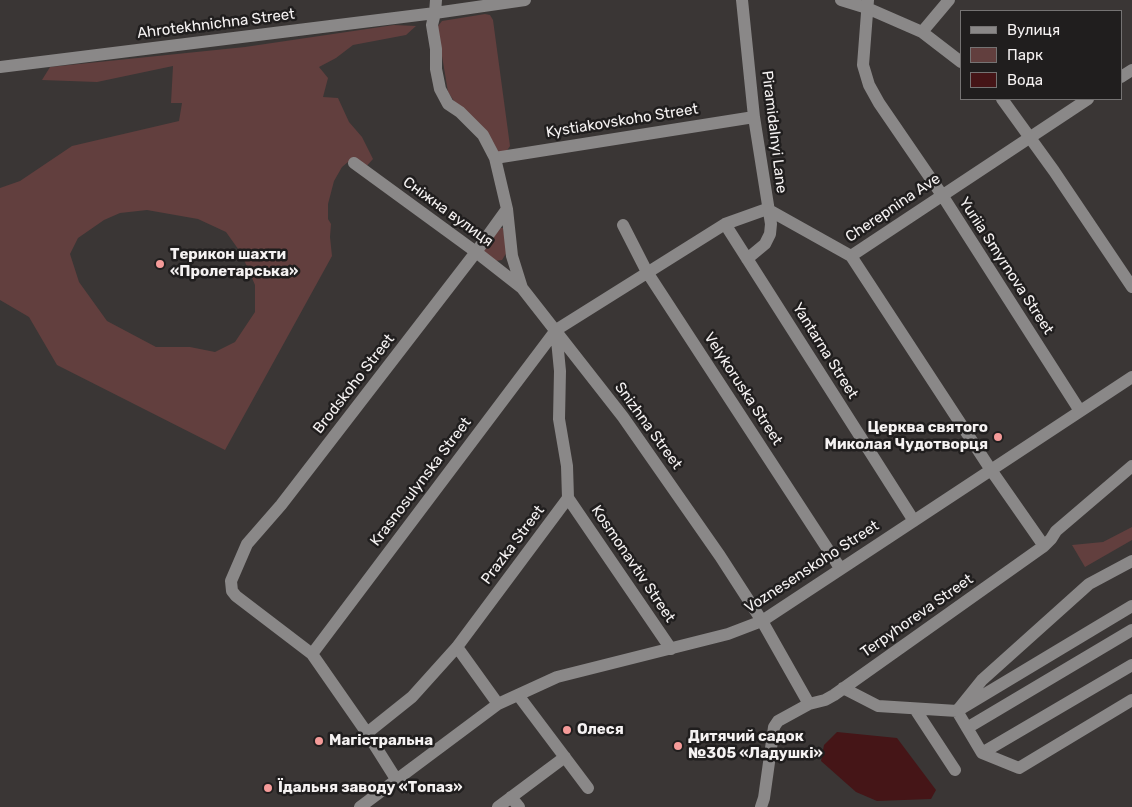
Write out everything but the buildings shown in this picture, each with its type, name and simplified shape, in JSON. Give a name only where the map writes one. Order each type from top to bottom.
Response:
[{"type":"street","name":"Snizhna Street","points":[[436,0],[436,14],[432,25],[440,89],[448,104],[460,112],[484,135],[495,158],[507,209],[512,256],[522,288],[624,417],[720,556],[762,621],[808,704]]},
{"type":"street","name":"Ahrotekhnichna Street","points":[[0,67],[436,14],[525,0]]},
{"type":"street","name":"Piramidalnyi Lane","points":[[742,0],[754,117],[770,224],[770,234],[765,244],[747,259]]},
{"type":"street","points":[[841,0],[868,4],[922,32],[960,61]]},
{"type":"street","points":[[922,32],[949,0]]},
{"type":"street","name":"Yuriia Smyrnova Street","points":[[868,4],[864,65],[869,85],[879,103],[942,195],[1080,411]]},
{"type":"street","points":[[1003,100],[1030,136],[1132,287]]},
{"type":"street","name":"Cherepnina Ave","points":[[767,209],[851,256],[1086,100]]},
{"type":"street","name":"Kystiakovskoho Street","points":[[495,158],[754,117]]},
{"type":"street","name":"Сніжна вулиця","points":[[354,163],[522,288]]},
{"type":"street","name":"Brodskoho Street","points":[[312,654],[232,591],[232,581],[247,544],[280,505],[476,252],[507,209]]},
{"type":"street","points":[[568,498],[567,466],[559,419],[560,371],[556,330],[725,224],[767,209]]},
{"type":"street","name":"Velykoruska Street","points":[[623,224],[647,272],[840,568]]},
{"type":"street","name":"Yantarna Street","points":[[725,224],[914,521]]},
{"type":"street","points":[[851,256],[991,470],[1044,546]]},
{"type":"street","name":"Krasnosulynska Street","points":[[312,654],[556,330]]},
{"type":"street","name":"Voznesenskoho Street","points":[[360,807],[498,704],[557,677],[728,634],[762,621],[1132,377]]},
{"type":"street","name":"Terpyhoreva Street","points":[[761,807],[764,798],[774,727],[783,717],[808,704],[825,700],[1044,546],[1056,531],[1132,466]]},
{"type":"street","name":"Prazka Street","points":[[367,733],[412,697],[457,647],[568,498]]},
{"type":"street","name":"Kosmonavtiv Street","points":[[568,498],[671,649]]},
{"type":"street","points":[[957,711],[982,680],[1090,584],[1132,561]]},
{"type":"street","points":[[843,688],[878,706],[957,711],[1132,606]]},
{"type":"street","points":[[967,728],[1132,630]]},
{"type":"street","points":[[457,647],[498,704]]},
{"type":"street","points":[[312,654],[367,733],[396,779]]},
{"type":"street","points":[[982,753],[1132,665]]},
{"type":"street","points":[[518,695],[588,788]]},
{"type":"street","points":[[957,711],[982,753],[1019,768],[1132,700]]},
{"type":"street","points":[[915,709],[955,770]]},
{"type":"street","points":[[498,807],[515,802],[565,757]]},
{"type":"green space","points":[[485,14],[490,15],[493,20],[510,146],[506,152],[500,154],[456,104],[448,92],[438,32],[438,26],[442,21]]},
{"type":"green space","points":[[394,25],[416,26],[406,35],[353,45],[336,58],[319,67],[328,78],[323,97],[338,98],[349,122],[362,137],[373,159],[363,170],[348,162],[342,167],[334,181],[328,204],[332,256],[225,450],[57,365],[29,317],[0,300],[0,188],[20,181],[72,146],[179,121],[182,103],[171,103],[173,66],[97,82],[42,80],[50,67],[245,47]],"holes":[[[147,210],[198,219],[226,232],[241,253],[255,285],[255,312],[235,342],[215,352],[190,347],[156,347],[107,321],[79,282],[70,254],[78,238],[104,220],[120,213]]]},
{"type":"green space","points":[[500,228],[503,228],[507,252],[502,260],[496,261],[484,253],[484,250]]},
{"type":"green space","points":[[1132,527],[1132,540],[1085,567],[1072,545],[1103,542]]},
{"type":"water","points":[[837,732],[897,738],[936,790],[931,799],[877,801],[856,792],[821,761],[824,745]]},
{"type":"place","name":"Терикон шахти «Пролетарська»","points":[[160,264]]},
{"type":"place","name":"Церква святого Миколая Чудотворця","points":[[998,437]]},
{"type":"place","name":"Олеся","points":[[567,730]]},
{"type":"place","name":"Магістральна","points":[[319,741]]},
{"type":"place","name":"Дитячий садок №305 «Ладушкі»","points":[[678,746]]},
{"type":"place","name":"Їдальня заводу «Топаз»","points":[[268,788]]}]
